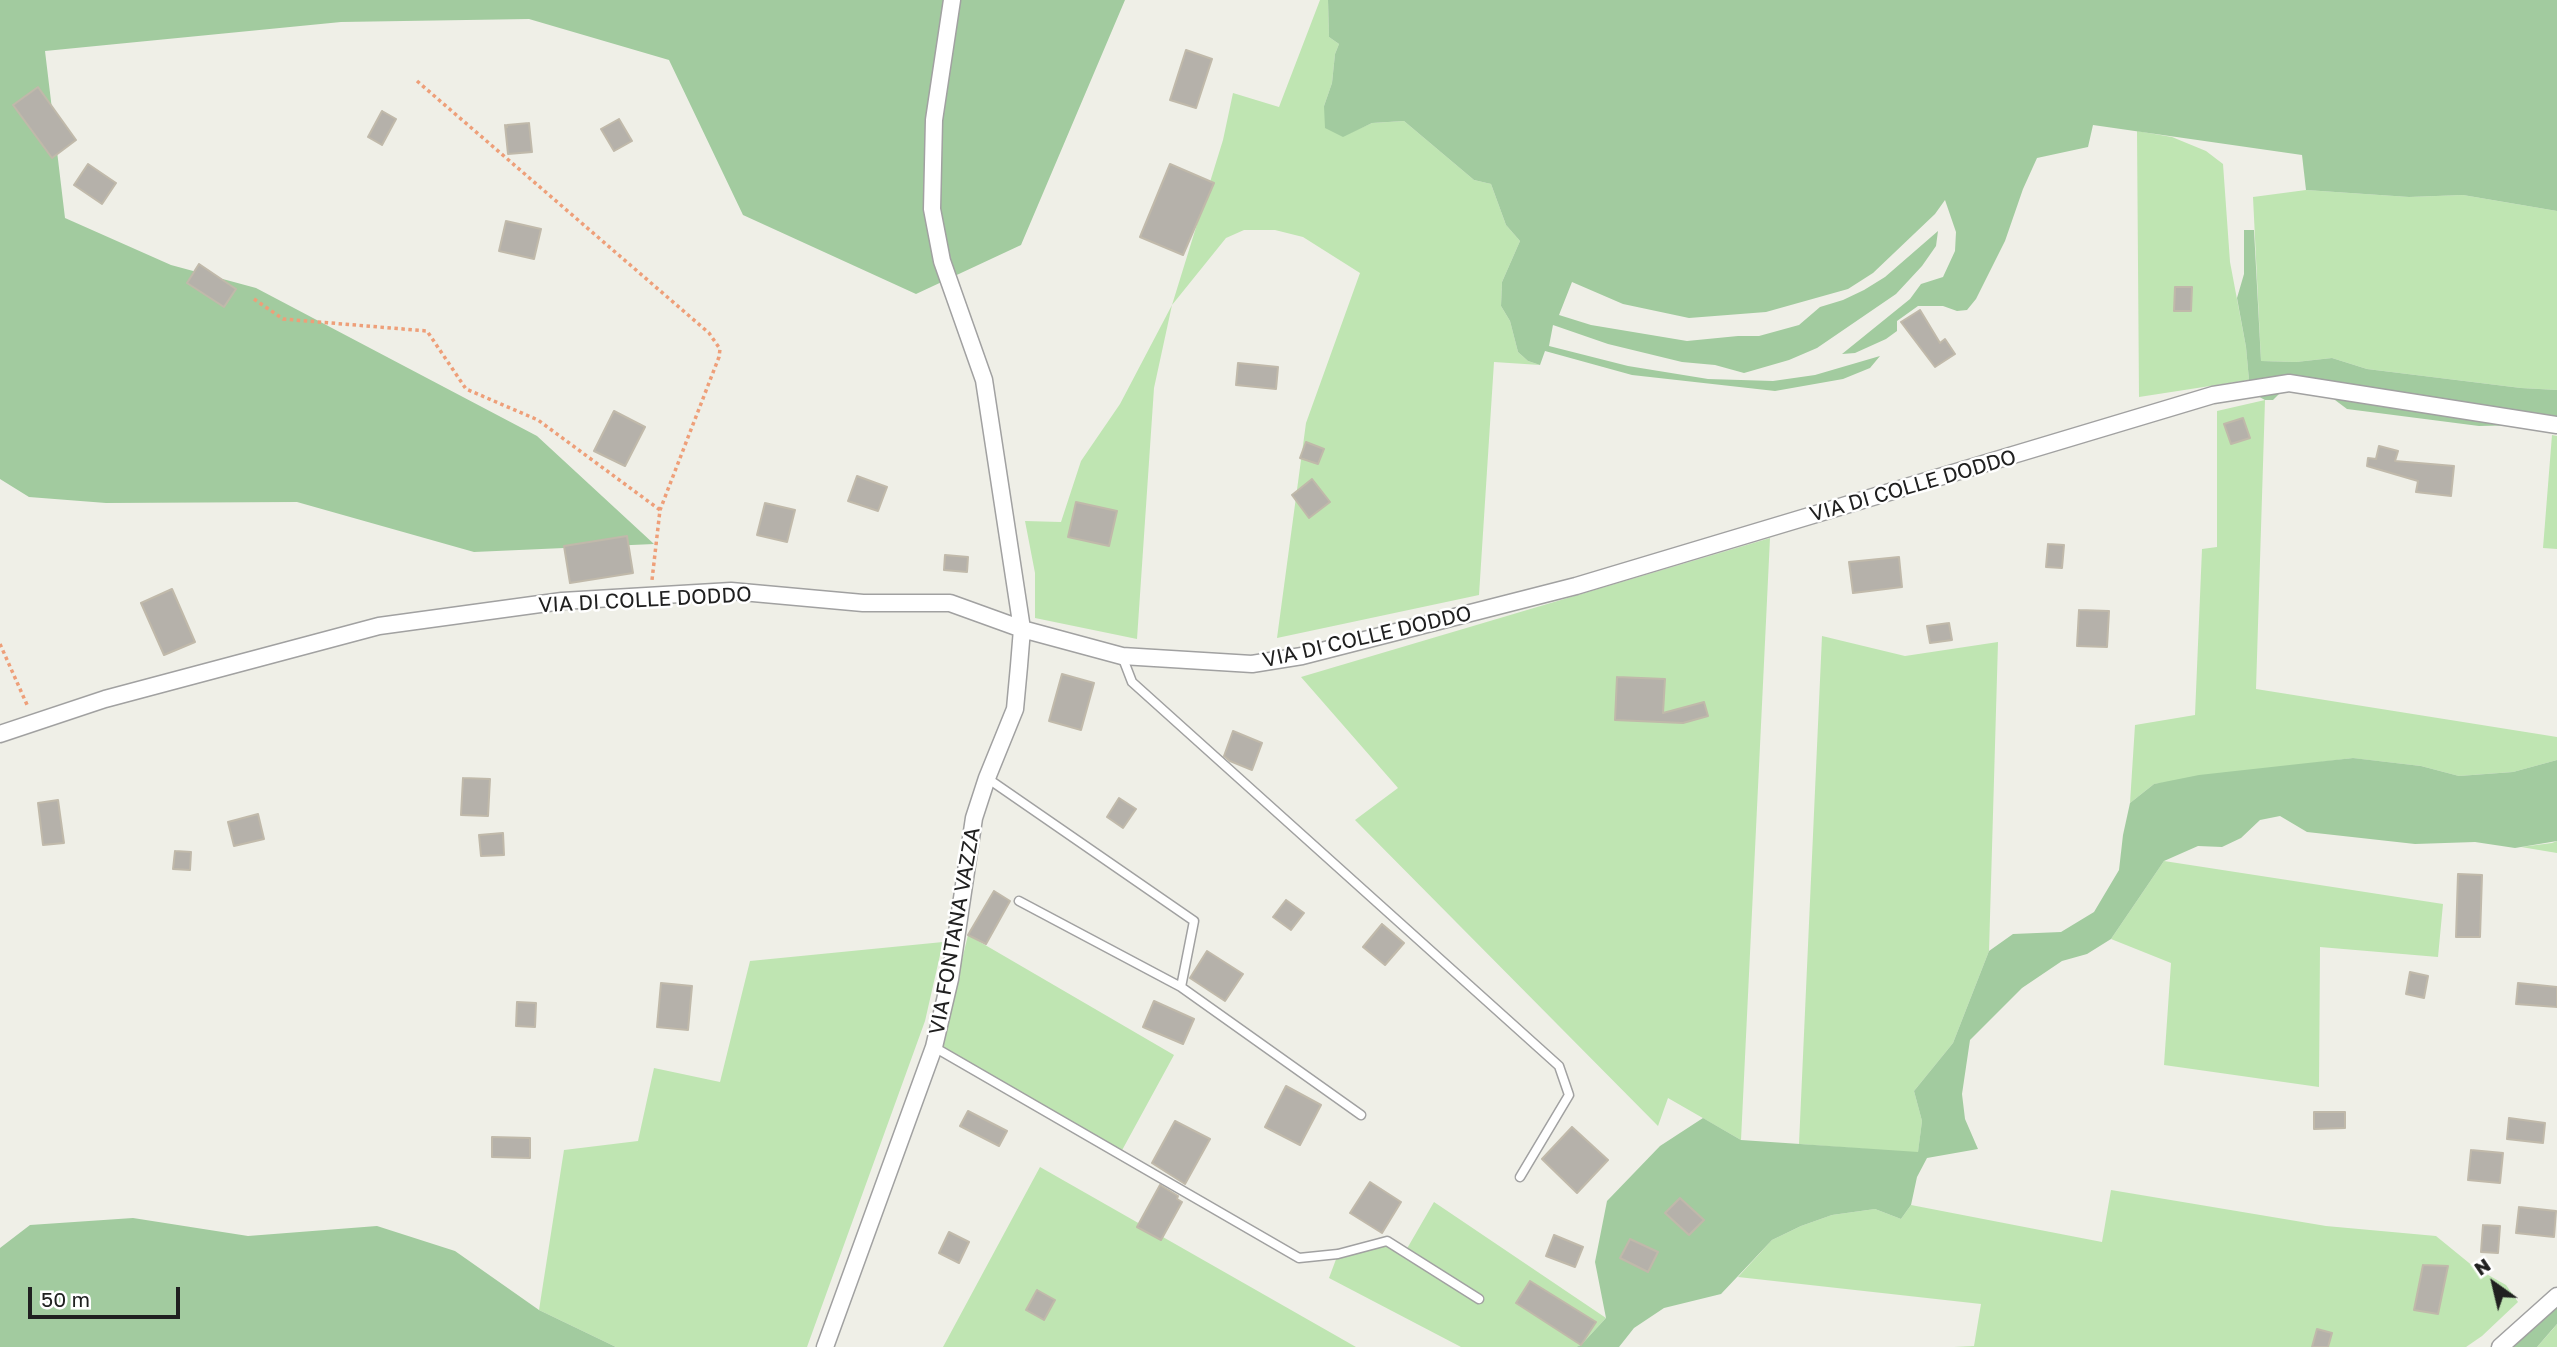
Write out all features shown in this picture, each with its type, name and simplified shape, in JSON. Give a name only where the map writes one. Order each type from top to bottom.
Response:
[{"type":"street","name":"VIA FONTANA VAZZA","points":[[825,1347],[934,1047],[950,979],[974,818],[1015,709],[1023,629],[984,380],[942,261],[932,209],[933,120],[951,0]]},
{"type":"street","name":"VIA DI COLLE DODDO","points":[[0,734],[105,699],[379,626],[562,601],[731,591],[863,603],[950,603],[1023,629],[1122,656],[1252,664],[1302,656],[1576,586],[2036,450],[2161,409],[2238,391],[2289,383],[2557,425]]},
{"type":"street","points":[[2500,1347],[2557,1296]]},
{"type":"lane","points":[[1122,656],[1132,682],[1559,1066],[1569,1095],[1520,1177]]},
{"type":"lane","points":[[987,778],[1194,921],[1181,987]]},
{"type":"lane","points":[[1019,901],[1181,987],[1361,1115]]},
{"type":"lane","points":[[934,1047],[1298,1258],[1338,1254],[1387,1241],[1479,1299]]},
{"type":"path","points":[[417,81],[709,333],[720,349],[660,510],[650,596]]},
{"type":"path","points":[[254,299],[283,319],[426,331],[466,389],[538,420],[660,510]]},
{"type":"path","points":[[0,643],[35,722]]},
{"type":"green space","points":[[0,0],[1125,0],[1021,245],[916,294],[743,215],[669,60],[529,19],[341,22],[45,51],[65,218],[171,265],[256,288],[537,436],[654,544],[474,552],[297,502],[106,503],[29,497],[0,479]]},
{"type":"green space","points":[[1320,0],[1328,0],[1329,37],[1339,44],[1335,54],[1332,83],[1324,106],[1343,136],[1372,123],[1404,121],[1474,180],[1491,184],[1506,225],[1520,241],[1502,282],[1501,306],[1510,321],[1518,352],[1528,361],[1540,365],[1494,362],[1479,595],[1277,638],[1306,423],[1360,273],[1303,237],[1275,230],[1244,230],[1226,238],[1172,305],[1223,140],[1233,93],[1279,107]]},
{"type":"green space","points":[[1328,0],[2557,0],[2557,211],[2463,195],[2409,197],[2306,190],[2302,155],[2093,125],[2088,147],[2037,158],[2005,241],[1976,299],[1967,310],[1918,306],[1897,321],[1897,331],[1886,339],[1855,353],[1842,354],[1910,299],[1921,284],[1943,277],[1955,251],[1956,232],[1945,200],[1935,214],[1873,273],[1848,289],[1766,312],[1689,318],[1623,304],[1572,282],[1559,315],[1591,325],[1687,341],[1759,336],[1799,325],[1820,307],[1864,290],[1885,277],[1938,231],[1936,246],[1896,294],[1817,348],[1789,360],[1744,373],[1715,365],[1682,362],[1608,344],[1553,325],[1549,346],[1628,366],[1708,379],[1773,381],[1815,375],[1880,356],[1870,368],[1843,379],[1775,391],[1632,375],[1545,351],[1540,365],[1528,361],[1518,352],[1510,321],[1501,306],[1502,282],[1520,241],[1506,225],[1491,184],[1474,180],[1404,121],[1372,123],[1343,137],[1325,128],[1324,106],[1332,83],[1335,54],[1339,44],[1329,37]]},
{"type":"green space","points":[[2137,131],[2172,137],[2206,151],[2223,164],[2230,262],[2246,347],[2249,380],[2139,397]]},
{"type":"green space","points":[[2306,190],[2409,197],[2463,195],[2557,211],[2557,390],[2367,369],[2332,358],[2296,362],[2261,361],[2253,197]]},
{"type":"green space","points":[[2244,230],[2254,230],[2261,361],[2296,362],[2332,358],[2367,369],[2557,390],[2557,421],[2479,426],[2347,409],[2327,394],[2292,388],[2281,392],[2273,400],[2265,400],[2254,394],[2249,380],[2237,298],[2244,274]]},
{"type":"green space","points":[[1172,305],[1154,388],[1137,639],[1035,618],[1035,573],[1025,521],[1061,522],[1081,461],[1120,404]]},
{"type":"green space","points":[[2265,400],[2256,689],[2557,737],[2557,760],[2513,772],[2459,776],[2421,766],[2352,758],[2154,784],[2130,803],[2135,725],[2195,715],[2202,549],[2217,547],[2217,411]]},
{"type":"green space","points":[[2552,435],[2557,436],[2557,549],[2543,548]]},
{"type":"green space","points":[[1770,538],[1741,1140],[1668,1098],[1658,1126],[1355,820],[1398,788],[1301,677]]},
{"type":"green space","points":[[1822,636],[1905,656],[1998,642],[1989,951],[1953,1043],[1914,1091],[1922,1121],[1918,1153],[1799,1144]]},
{"type":"green space","points":[[2353,758],[2421,766],[2459,776],[2513,772],[2557,760],[2557,841],[2515,848],[2475,842],[2415,844],[2307,832],[2280,816],[2260,820],[2241,838],[2222,847],[2198,846],[2164,861],[2111,939],[2087,954],[2062,961],[2022,988],[1970,1040],[1962,1094],[1965,1119],[1978,1149],[1927,1158],[1917,1177],[1911,1205],[1901,1219],[1875,1209],[1832,1215],[1801,1226],[1772,1240],[1721,1294],[1664,1308],[1634,1328],[1619,1347],[1576,1347],[1606,1318],[1595,1262],[1607,1201],[1660,1146],[1703,1118],[1741,1140],[1918,1152],[1922,1121],[1914,1091],[1953,1043],[1989,951],[2013,934],[2061,932],[2094,912],[2119,870],[2130,803],[2154,784],[2199,775]]},
{"type":"green space","points":[[2557,841],[2557,853],[2521,847],[2552,843]]},
{"type":"green space","points":[[2164,861],[2443,904],[2438,957],[2320,947],[2319,1087],[2164,1065],[2171,963],[2111,939]]},
{"type":"green space","points":[[968,935],[1174,1055],[1120,1154],[940,1050]]},
{"type":"green space","points":[[943,942],[925,1021],[807,1347],[616,1347],[539,1310],[564,1150],[638,1141],[654,1068],[720,1082],[750,961]]},
{"type":"green space","points":[[1040,1167],[1356,1347],[943,1347]]},
{"type":"green space","points":[[2111,1190],[2326,1226],[2436,1236],[2474,1267],[2506,1285],[2518,1302],[2482,1336],[2466,1347],[1954,1347],[1974,1346],[1981,1304],[1738,1277],[1772,1240],[1801,1226],[1832,1215],[1875,1209],[1901,1219],[1911,1205],[2102,1242]]},
{"type":"green space","points":[[1434,1202],[1606,1318],[1576,1347],[1461,1347],[1329,1278],[1338,1254],[1387,1241],[1405,1252]]},
{"type":"green space","points":[[133,1218],[248,1236],[377,1226],[455,1251],[539,1310],[616,1347],[0,1347],[0,1248],[30,1225]]},
{"type":"green space","points":[[2557,1303],[2557,1324],[2537,1347],[2513,1347]]},
{"type":"green space","points":[[2557,1324],[2557,1347],[2537,1347],[2553,1329]]},
{"type":"building","points":[[1186,50],[1212,59],[1196,108],[1170,100]]},
{"type":"building","points":[[38,87],[76,140],[52,158],[13,105]]},
{"type":"building","points":[[382,111],[396,119],[382,145],[368,137]]},
{"type":"building","points":[[619,119],[632,141],[614,151],[601,129]]},
{"type":"building","points":[[529,123],[532,152],[508,154],[505,125],[507,127]]},
{"type":"building","points":[[88,164],[116,183],[102,204],[74,185]]},
{"type":"building","points":[[1170,164],[1214,183],[1183,255],[1140,237]]},
{"type":"building","points":[[506,221],[541,229],[534,259],[499,251]]},
{"type":"building","points":[[199,264],[236,289],[224,307],[187,283]]},
{"type":"building","points":[[2175,287],[2192,287],[2191,311],[2174,311]]},
{"type":"building","points":[[1920,310],[1940,343],[1945,339],[1955,354],[1935,367],[1901,322]]},
{"type":"building","points":[[1238,363],[1278,367],[1276,389],[1236,385]]},
{"type":"building","points":[[614,411],[645,427],[625,466],[594,451]]},
{"type":"building","points":[[2243,418],[2250,438],[2231,444],[2224,424]]},
{"type":"building","points":[[1306,442],[1324,449],[1318,464],[1300,458]]},
{"type":"building","points":[[2379,446],[2398,451],[2395,461],[2454,466],[2451,496],[2416,492],[2418,481],[2367,466],[2368,458],[2376,459]]},
{"type":"building","points":[[857,476],[887,487],[878,511],[848,501]]},
{"type":"building","points":[[1312,479],[1330,502],[1309,518],[1292,495]]},
{"type":"building","points":[[1076,502],[1117,511],[1109,546],[1068,537]]},
{"type":"building","points":[[765,503],[795,510],[787,542],[757,535]]},
{"type":"building","points":[[627,536],[633,573],[570,583],[564,546]]},
{"type":"building","points":[[2048,544],[2064,545],[2062,568],[2046,567]]},
{"type":"building","points":[[945,555],[968,557],[967,572],[944,570]]},
{"type":"building","points":[[1899,557],[1902,587],[1853,593],[1849,562]]},
{"type":"building","points":[[172,589],[195,642],[164,655],[141,603]]},
{"type":"building","points":[[2079,610],[2109,611],[2107,647],[2077,646]]},
{"type":"building","points":[[1949,623],[1952,640],[1930,643],[1927,626]]},
{"type":"building","points":[[1062,674],[1094,683],[1081,730],[1049,721]]},
{"type":"building","points":[[1617,677],[1665,679],[1663,713],[1704,702],[1708,716],[1683,723],[1615,720]]},
{"type":"building","points":[[1233,731],[1262,743],[1252,770],[1224,756]]},
{"type":"building","points":[[463,778],[490,779],[488,816],[461,815]]},
{"type":"building","points":[[1119,798],[1136,809],[1123,828],[1107,817]]},
{"type":"building","points":[[58,800],[64,843],[43,845],[38,803]]},
{"type":"building","points":[[258,814],[264,839],[234,846],[228,822]]},
{"type":"building","points":[[503,833],[504,855],[481,856],[479,835]]},
{"type":"building","points":[[175,851],[191,852],[190,870],[173,869]]},
{"type":"building","points":[[2458,874],[2482,875],[2480,937],[2456,937]]},
{"type":"building","points":[[994,891],[1010,901],[986,944],[968,935]]},
{"type":"building","points":[[1286,900],[1304,913],[1291,930],[1273,917]]},
{"type":"building","points":[[1382,924],[1404,943],[1385,965],[1363,947]]},
{"type":"building","points":[[1207,951],[1243,974],[1225,1001],[1190,978]]},
{"type":"building","points":[[2410,972],[2428,976],[2424,998],[2406,994]]},
{"type":"building","points":[[661,983],[692,986],[688,1030],[657,1027]]},
{"type":"building","points":[[2518,983],[2557,987],[2557,1007],[2516,1004]]},
{"type":"building","points":[[1154,1001],[1194,1019],[1183,1044],[1143,1027]]},
{"type":"building","points":[[517,1002],[536,1003],[535,1027],[516,1026]]},
{"type":"building","points":[[1286,1086],[1321,1105],[1300,1145],[1265,1127]]},
{"type":"building","points":[[968,1111],[1007,1131],[999,1146],[960,1126]]},
{"type":"building","points":[[2314,1112],[2345,1112],[2345,1128],[2314,1129]]},
{"type":"building","points":[[2509,1118],[2545,1123],[2543,1143],[2507,1139]]},
{"type":"building","points":[[1175,1121],[1210,1139],[1185,1184],[1152,1163]]},
{"type":"building","points":[[1572,1127],[1608,1160],[1577,1193],[1542,1159]]},
{"type":"building","points":[[492,1137],[530,1138],[530,1158],[492,1157]]},
{"type":"building","points":[[2471,1150],[2503,1153],[2500,1183],[2468,1180]]},
{"type":"building","points":[[1370,1182],[1401,1202],[1382,1233],[1350,1213]]},
{"type":"building","points":[[1160,1185],[1178,1196],[1177,1199],[1182,1202],[1161,1240],[1137,1227]]},
{"type":"building","points":[[1680,1198],[1704,1220],[1689,1235],[1665,1213]]},
{"type":"building","points":[[2519,1207],[2556,1211],[2554,1237],[2516,1233]]},
{"type":"building","points":[[2483,1225],[2500,1226],[2498,1253],[2481,1252]]},
{"type":"building","points":[[949,1232],[969,1242],[959,1263],[939,1253]]},
{"type":"building","points":[[1554,1235],[1583,1247],[1575,1267],[1546,1256]]},
{"type":"building","points":[[1630,1239],[1658,1252],[1648,1272],[1620,1258]]},
{"type":"building","points":[[2423,1265],[2448,1266],[2438,1314],[2414,1310]]},
{"type":"building","points":[[1530,1281],[1596,1322],[1581,1345],[1516,1303]]},
{"type":"building","points":[[1037,1290],[1055,1300],[1044,1320],[1026,1310]]},
{"type":"building","points":[[2317,1329],[2332,1333],[2328,1347],[2312,1347]]}]
